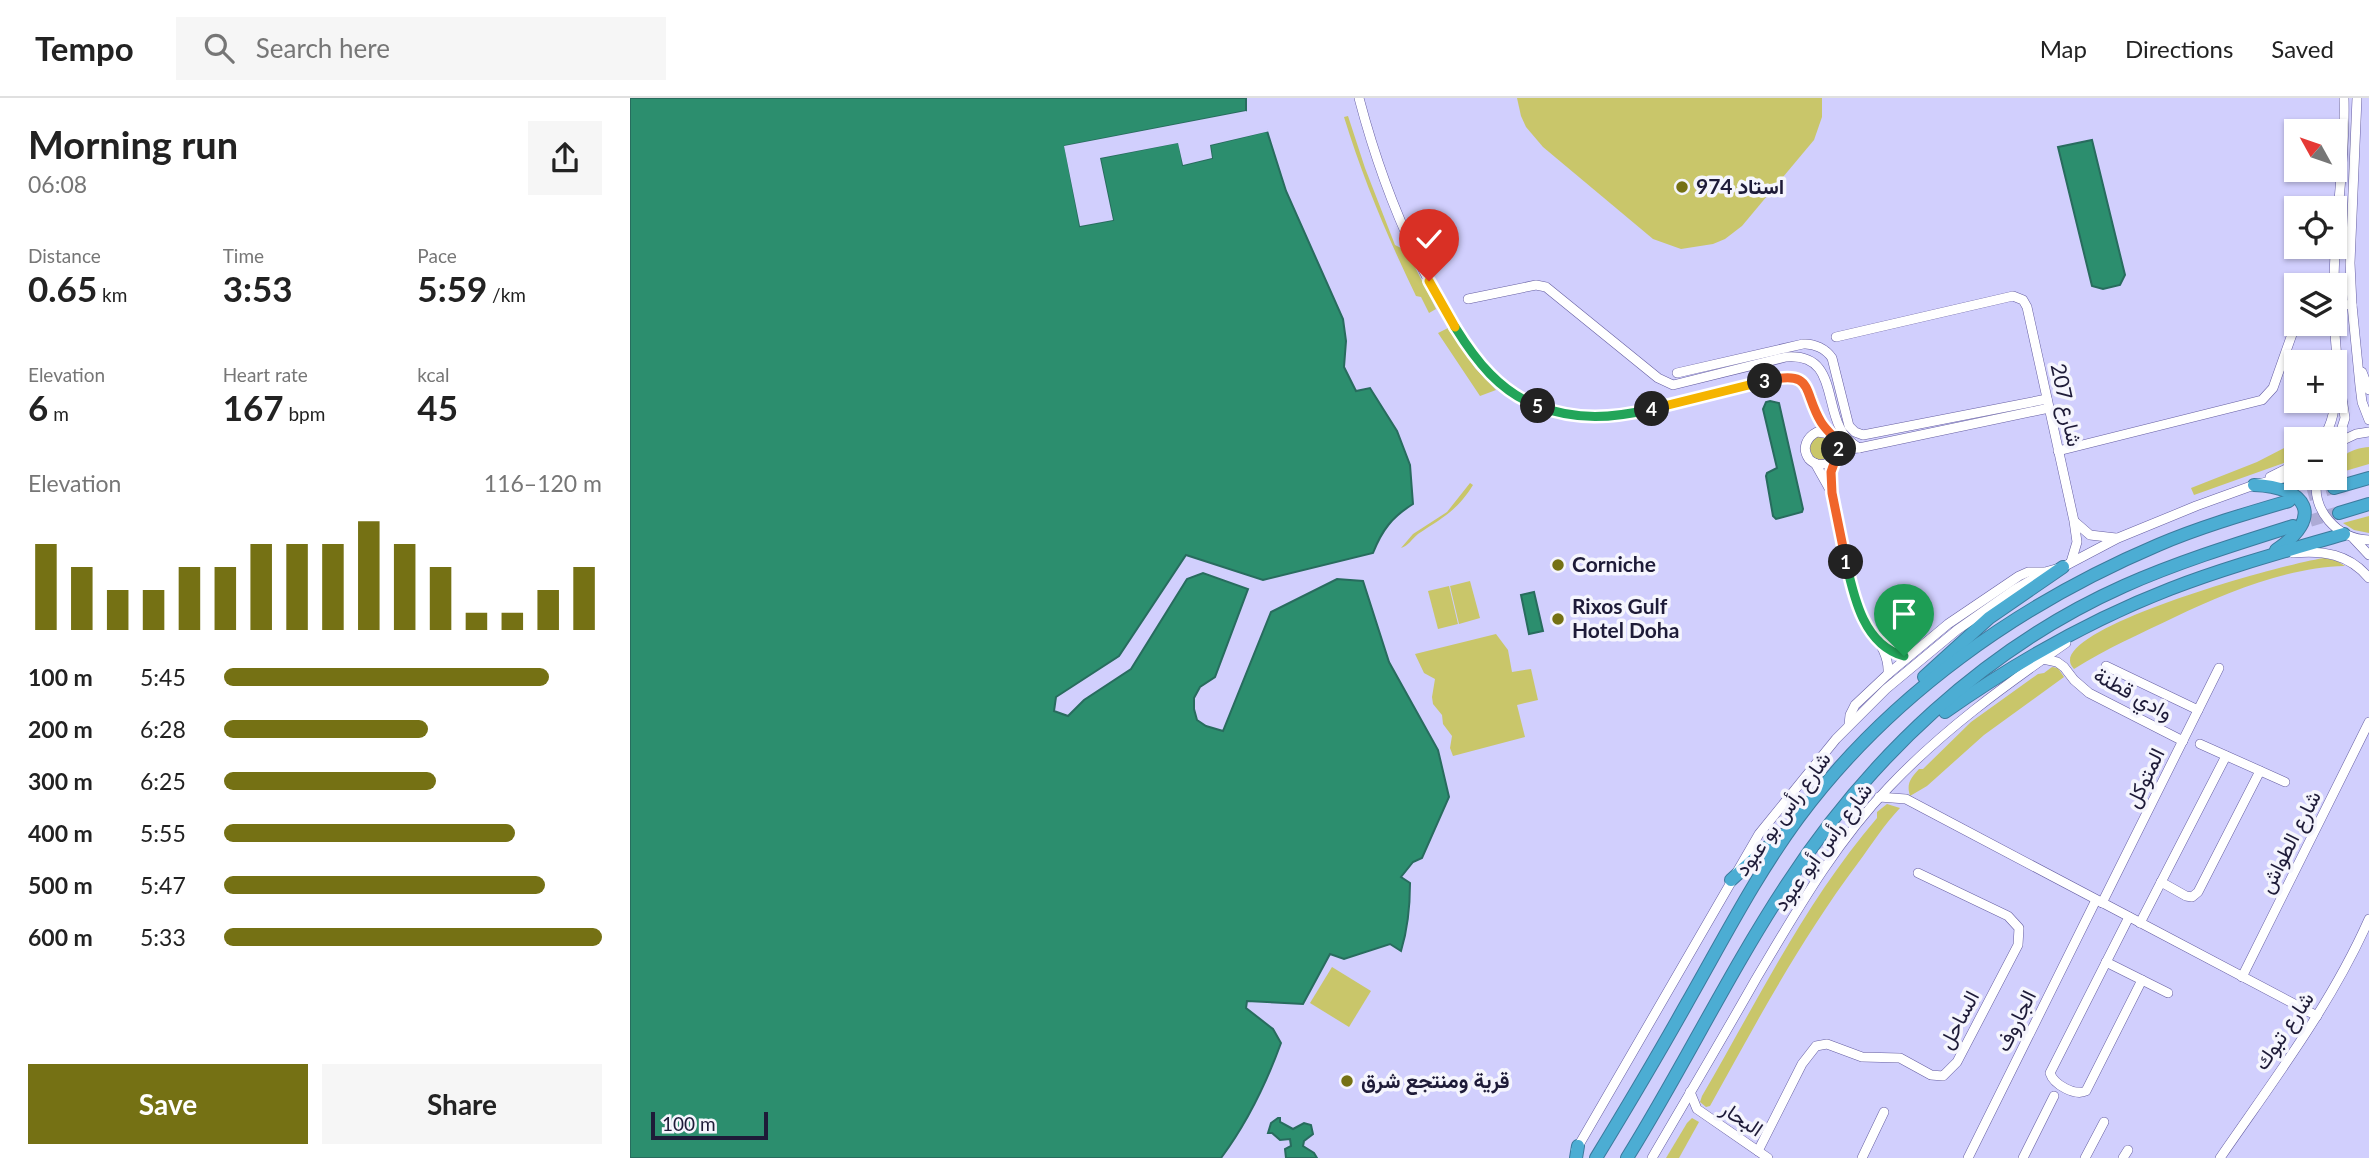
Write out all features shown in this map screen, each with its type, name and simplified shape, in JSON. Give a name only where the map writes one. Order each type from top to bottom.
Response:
[{"type":"highway","points":[[2347,484],[2369,478]]},
{"type":"highway","points":[[2254,485],[2285,489],[2295,495],[2303,508],[2304,520],[2298,533],[2267,556]]},
{"type":"highway","name":"شارع رأس بو عبود","points":[[1596,1158],[1749,893],[1799,818],[1846,761],[1882,724],[1965,654],[2077,584],[2162,544],[2289,501]]},
{"type":"highway","points":[[2339,513],[2369,504]]},
{"type":"highway","name":"شارع رأس بو عبود","points":[[1627,1158],[1786,885],[1846,804],[1907,737],[1966,684],[2040,631],[2073,612],[2124,586],[2191,559],[2293,526]]},
{"type":"highway","points":[[1907,737],[2032,656],[2096,622],[2170,589],[2267,556],[2348,535]]},
{"type":"highway","points":[[1882,724],[1928,673],[1989,618],[2067,564]]},
{"type":"highway","points":[[1731,880],[1799,818]]},
{"type":"street","points":[[1359,98],[1382,170],[1429,281],[1476,359],[1495,379],[1515,394],[1548,410],[1571,416],[1597,418],[1639,412],[1791,377],[1805,385],[1813,407],[1831,434],[1837,451],[1831,472],[1832,493],[1856,603],[1863,620],[1882,645],[1888,659],[1888,674]]},
{"type":"street","points":[[2334,273],[2344,98]]},
{"type":"street","points":[[2357,98],[2351,240],[2352,305],[2362,402],[2369,420]]},
{"type":"street","points":[[1468,299],[1536,285],[1546,287],[1658,378],[1673,386],[1786,358],[1803,358],[1813,363],[1824,376],[1839,426],[1848,440],[1859,448]]},
{"type":"street","name":"شارع 207","points":[[1836,337],[2013,296],[2021,298],[2027,307],[2074,521]]},
{"type":"street","points":[[2347,305],[2352,305]]},
{"type":"street","points":[[2058,451],[2262,400],[2273,388],[2291,336]]},
{"type":"street","points":[[1677,373],[1807,344],[1827,352],[1834,362],[1849,426],[1863,435],[2048,404]]},
{"type":"street","points":[[2358,362],[2369,390]]},
{"type":"street","points":[[1837,451],[2048,404]]},
{"type":"street","points":[[1813,407],[1811,435],[1805,450],[1810,460],[1822,472],[1832,493]]},
{"type":"street","points":[[1811,435],[1824,431],[1831,434]]},
{"type":"street","points":[[2347,438],[2369,432]]},
{"type":"street","points":[[1815,463],[1825,464],[1848,440]]},
{"type":"street","points":[[2254,485],[2284,470]]},
{"type":"street","points":[[1575,1154],[1759,834],[1807,773],[1886,689],[1925,654],[1986,609],[2045,572],[2196,506],[2254,485],[2284,478]]},
{"type":"street","points":[[2317,490],[2317,499],[2332,525],[2348,535],[2369,555]]},
{"type":"street","points":[[2074,521],[2090,535],[2118,538]]},
{"type":"street","points":[[2067,564],[2077,542],[2074,521]]},
{"type":"street","points":[[2348,535],[2369,540]]},
{"type":"street","points":[[2267,556],[2301,552],[2326,553],[2347,559],[2361,568],[2369,578]]},
{"type":"street","points":[[1849,726],[1855,705],[1948,624],[2019,576],[2028,572],[2045,572]]},
{"type":"street","name":"شارع رأس أبو عبود","points":[[1652,1158],[1801,903],[1840,846],[1879,797],[1967,716],[2096,622]]},
{"type":"street","points":[[1882,645],[1909,656]]},
{"type":"street","name":"وادي قطنة","points":[[2064,645],[2064,659],[2070,675]]},
{"type":"street","name":"وادي قطنة","points":[[2043,659],[2057,662],[2089,693],[2183,741]]},
{"type":"street","points":[[2106,666],[2198,710]]},
{"type":"street","name":"المتوكل","points":[[2099,901],[2220,668]]},
{"type":"street","name":"شارع الطواش","points":[[2242,977],[2369,722]]},
{"type":"street","points":[[2200,744],[2285,782]]},
{"type":"street","points":[[2140,923],[2227,756]]},
{"type":"street","points":[[2161,882],[2186,896],[2192,897],[2198,892],[2260,771]]},
{"type":"street","points":[[1898,777],[1906,799]]},
{"type":"street","points":[[1879,797],[1906,799],[2317,1016]]},
{"type":"street","name":"الساحل","points":[[1758,1151],[1802,1064],[1816,1046],[1827,1044],[1862,1057],[1900,1058],[1931,1075],[1943,1076],[1957,1062],[2018,945],[2019,928],[2008,916],[1918,873]]},
{"type":"street","name":"الجاروف","points":[[1968,1158],[2099,901]]},
{"type":"street","points":[[2129,917],[2050,1073],[2053,1080],[2076,1093],[2086,1091],[2142,980]]},
{"type":"street","name":"شارع تبوك","points":[[2220,1158],[2317,1016],[2344,971],[2369,919]]},
{"type":"street","points":[[2106,962],[2168,993]]},
{"type":"street","name":"البحار","points":[[1690,1092],[1697,1109],[1768,1158]]},
{"type":"street","points":[[2023,1158],[2054,1096]]},
{"type":"street","name":"البحار","points":[[1678,1113],[1697,1109]]},
{"type":"street","points":[[1862,1158],[1884,1112]]},
{"type":"street","points":[[2085,1158],[2104,1122]]},
{"type":"shaded area","points":[[630,98],[1246,98],[1246,111],[1065,146],[1080,226],[1113,220],[1100,158],[1179,142],[1183,165],[1212,158],[1210,145],[1267,131],[1286,191],[1343,319],[1346,341],[1344,367],[1356,391],[1370,388],[1397,431],[1410,465],[1413,504],[1388,525],[1373,553],[1263,580],[1186,555],[1119,656],[1056,697],[1054,711],[1068,716],[1084,700],[1131,669],[1187,579],[1203,573],[1248,589],[1215,677],[1200,687],[1194,698],[1197,720],[1223,731],[1271,612],[1337,579],[1363,581],[1389,662],[1438,750],[1449,797],[1422,858],[1413,862],[1401,877],[1410,883],[1410,901],[1401,951],[1390,944],[1344,959],[1330,954],[1303,1004],[1247,1001],[1246,1008],[1273,1029],[1281,1043],[1255,1103],[1221,1158],[630,1158]]},
{"type":"shaded area","name":"استاد 974","points":[[1517,98],[1822,98],[1822,117],[1814,140],[1742,226],[1713,244],[1681,249],[1653,239],[1543,147],[1526,127]]},
{"type":"shaded area","points":[[1348,116],[1395,245],[1407,251],[1436,309],[1429,313],[1421,297],[1416,296],[1377,208],[1344,117]]},
{"type":"shaded area","points":[[2092,140],[2125,275],[2120,285],[2103,289],[2092,286],[2058,147]]},
{"type":"shaded area","points":[[1448,328],[1475,368],[1496,390],[1480,396],[1438,333]]},
{"type":"shaded area","points":[[1766,402],[1779,403],[1803,509],[1802,512],[1776,519],[1773,516],[1766,476],[1777,468],[1763,409]]},
{"type":"shaded area","points":[[1822,436],[1830,440],[1834,448],[1830,456],[1822,460],[1814,456],[1810,448],[1814,440]]},
{"type":"shaded area","points":[[2369,447],[2369,464],[2347,470],[2347,454]]},
{"type":"shaded area","points":[[2284,448],[2284,463],[2194,495],[2191,488],[2257,462]]},
{"type":"shaded area","points":[[1470,483],[1473,485],[1455,508],[1401,548],[1413,534],[1447,512]]},
{"type":"shaded area","points":[[2369,516],[2369,533],[2354,530],[2343,523]]},
{"type":"shaded area","points":[[2325,558],[2345,566],[2323,567],[2280,576],[2236,591],[2136,635],[2074,669],[2072,653],[2092,636],[2128,618],[2222,584]]},
{"type":"shaded area","points":[[1470,581],[1480,618],[1459,624],[1450,586]]},
{"type":"shaded area","points":[[1449,586],[1458,624],[1438,629],[1428,591]]},
{"type":"shaded area","points":[[1534,592],[1543,631],[1529,634],[1521,595]]},
{"type":"shaded area","points":[[1496,634],[1508,650],[1512,672],[1531,669],[1538,700],[1517,705],[1525,737],[1453,756],[1450,748],[1452,736],[1443,724],[1442,715],[1433,704],[1435,679],[1424,673],[1415,654]]},
{"type":"shaded area","points":[[2052,667],[2058,668],[2064,677],[1984,735],[1927,786],[1910,796],[1910,781],[1919,769],[1923,769],[1971,722]]},
{"type":"shaded area","points":[[1887,804],[1900,808],[1817,921],[1710,1106],[1706,1107],[1700,1102],[1702,1096],[1783,953],[1827,884],[1877,818],[1877,812]]},
{"type":"shaded area","points":[[1332,967],[1371,991],[1349,1027],[1310,1003]]},
{"type":"shaded area","points":[[1278,1118],[1293,1129],[1304,1123],[1311,1125],[1313,1134],[1304,1141],[1303,1146],[1317,1158],[1286,1158],[1285,1149],[1291,1146],[1290,1139],[1280,1140],[1268,1133],[1271,1123]]},
{"type":"shaded area","points":[[1692,1118],[1699,1122],[1679,1158],[1666,1158],[1687,1123]]},
{"type":"pier","points":[[1246,111],[1249,113],[1068,149],[1083,222],[1109,218],[1098,155],[1179,139],[1182,141],[1186,161],[1208,155],[1206,145],[1209,142],[1266,128],[1270,131],[1210,145],[1212,158],[1183,165],[1178,143],[1100,158],[1113,220],[1080,226],[1064,146]]},
{"type":"tunnel","points":[[2291,500],[2327,490]]},
{"type":"tunnel","points":[[2293,526],[2336,513]]},
{"type":"place","name":"استاد 974","points":[[1682,187]]},
{"type":"place","name":"Corniche","points":[[1558,565]]},
{"type":"place","name":"Rixos Gulf Hotel Doha","points":[[1558,619]]},
{"type":"place","name":"قرية ومنتجع شرق","points":[[1347,1081]]},
{"type":"route","points":[[1429,281],[1464,342],[1484,368],[1515,394],[1548,410],[1571,416],[1618,416],[1783,377],[1798,379],[1809,390],[1820,421],[1837,440],[1839,450],[1831,472],[1832,493],[1856,603],[1863,620],[1882,645],[1904,656]]}]
